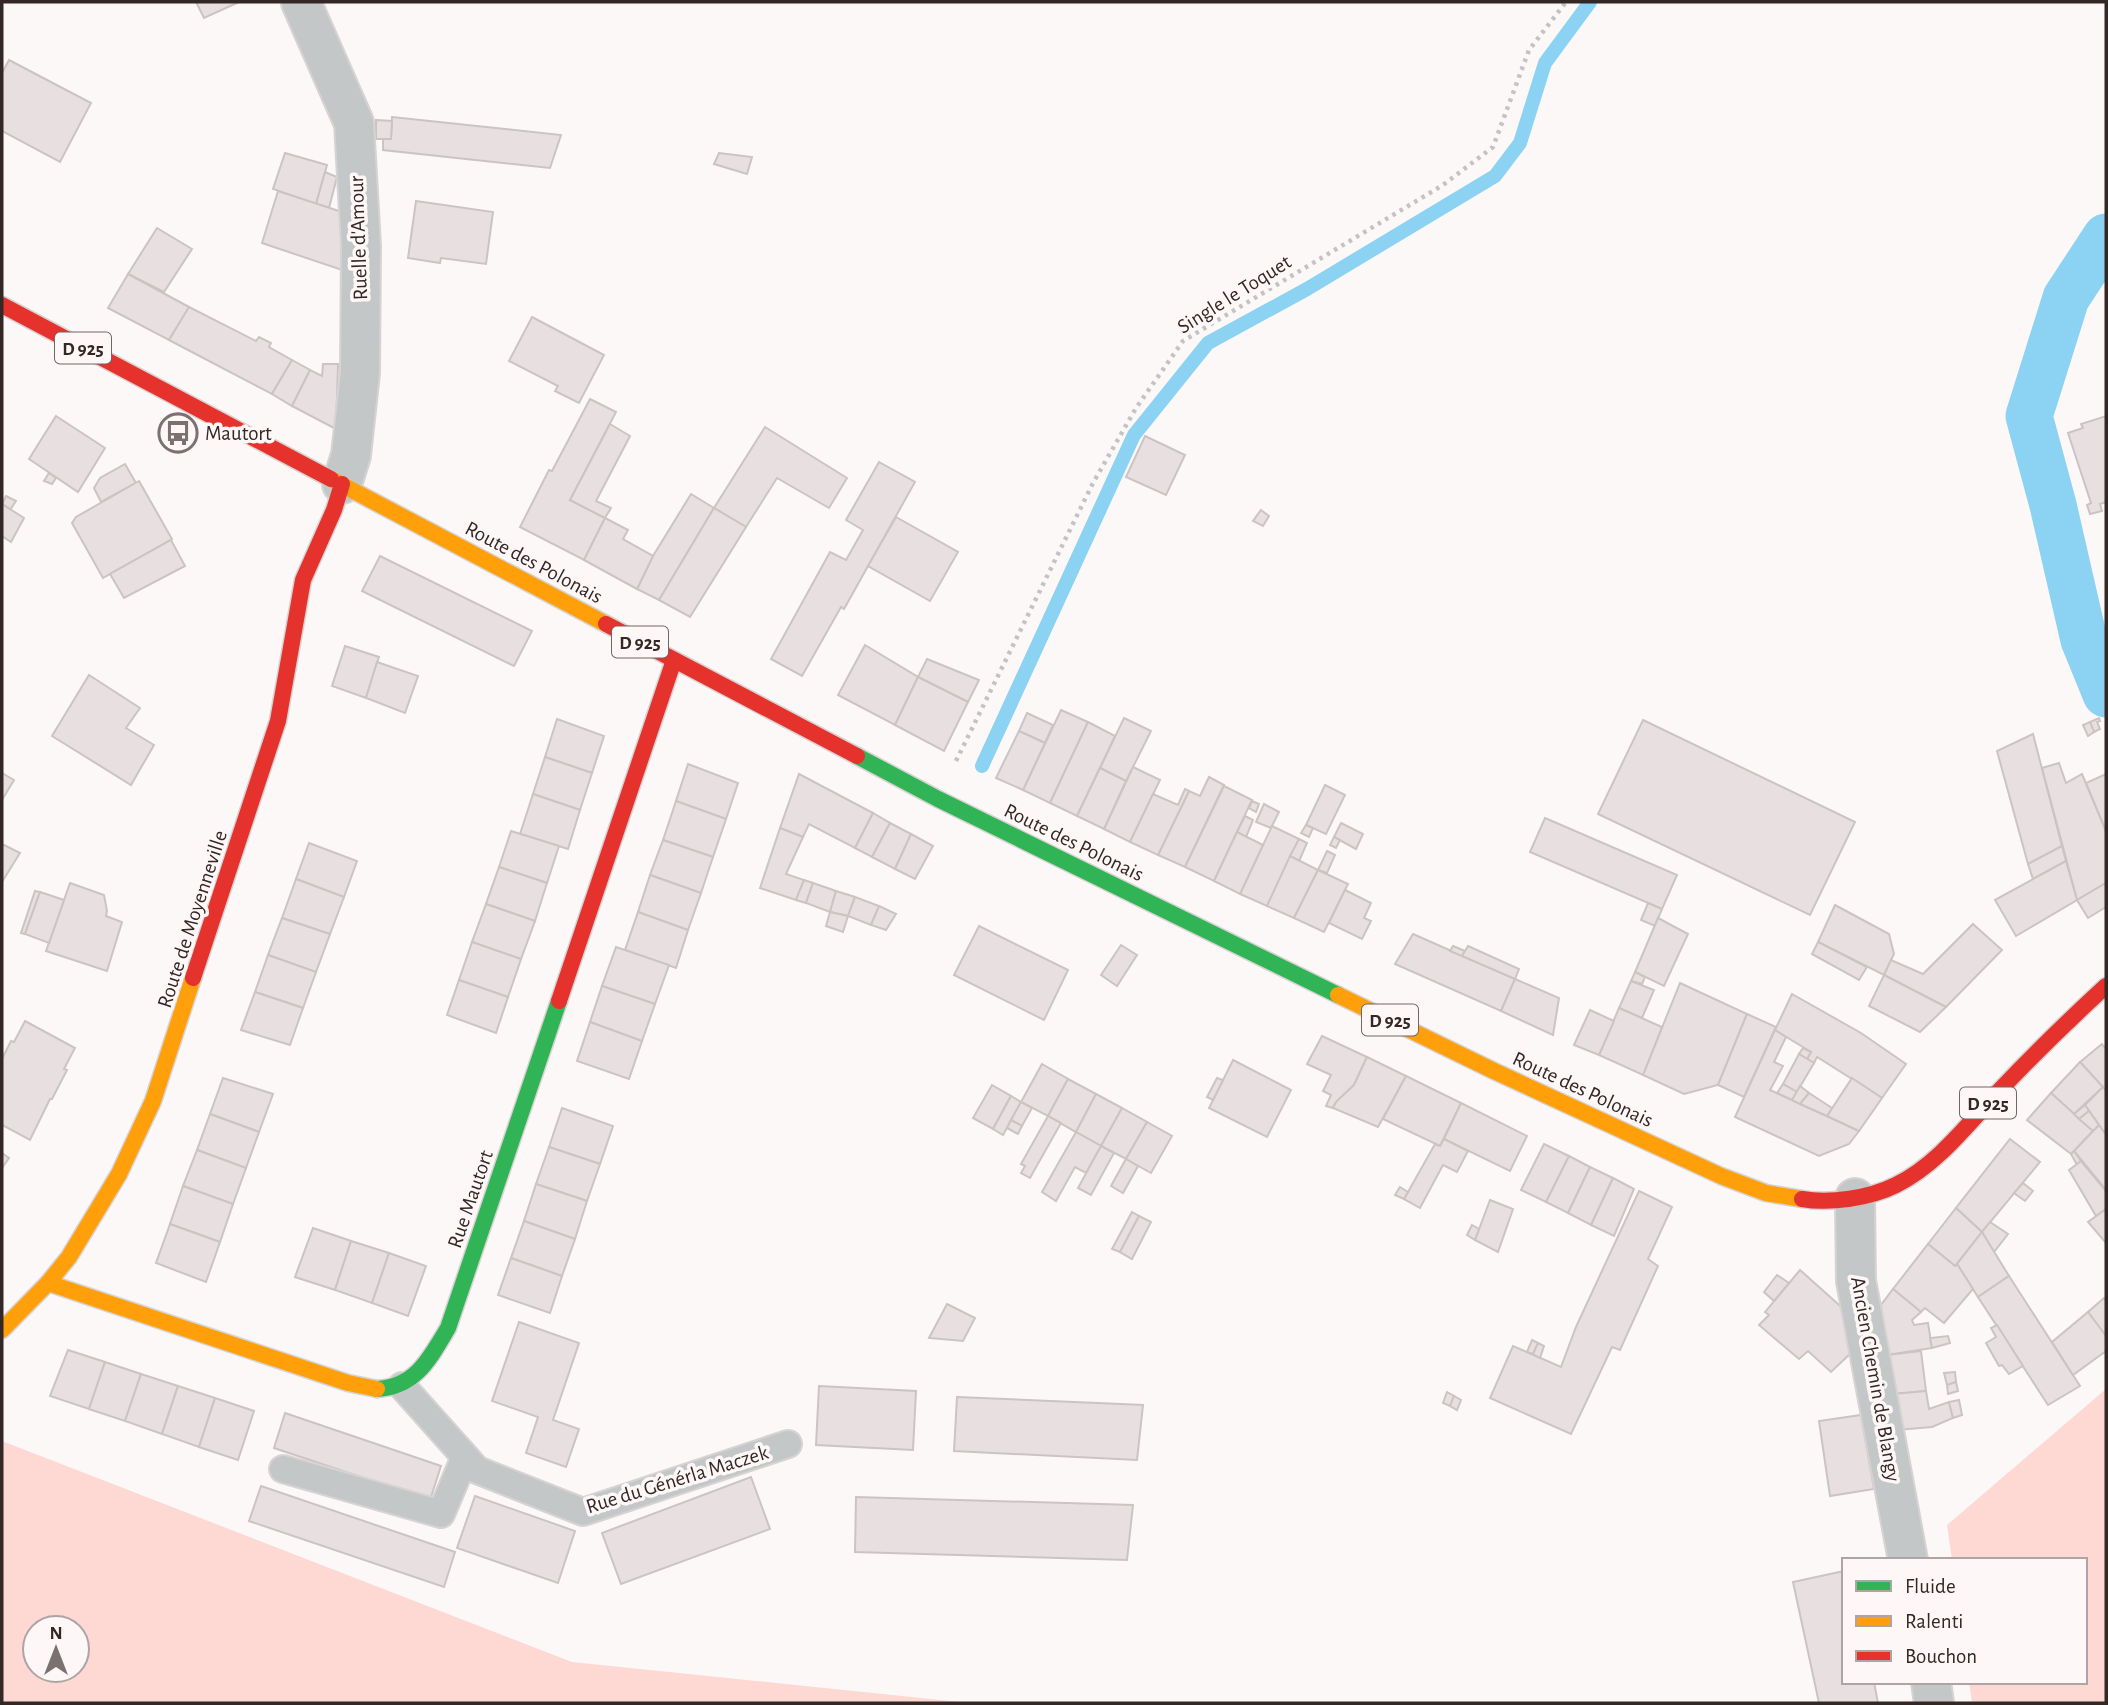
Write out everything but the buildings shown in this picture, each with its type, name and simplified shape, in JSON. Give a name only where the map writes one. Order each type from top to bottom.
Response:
[{"type":"main road","name":"Route des Polonais","points":[[2,305],[938,799],[1494,1071],[1721,1176],[1766,1193],[1814,1201],[1856,1198],[1896,1185],[1932,1161],[2050,1036],[2106,986]]},
{"type":"main road","name":"Route de Moyenneville","points":[[2,1330],[48,1283],[69,1257],[119,1174],[153,1101],[278,721],[303,580],[334,510],[342,484]]},
{"type":"main road","name":"Rue Mautort","points":[[402,1386],[425,1367],[448,1328],[674,660]]},
{"type":"main road","points":[[48,1283],[348,1383],[377,1389],[402,1386]]},
{"type":"street","name":"Ruelle d'Amour","points":[[301,2],[354,123],[361,246],[360,373],[351,455],[342,484]]},
{"type":"street","name":"Ancien Chemin de Blangy","points":[[1856,1198],[1856,1281],[1908,1558]]},
{"type":"street","points":[[1931,1684],[1934,1703]]},
{"type":"lane","name":"Rue du Générla Maczek","points":[[402,1386],[477,1470],[583,1512],[788,1444]]},
{"type":"lane","points":[[283,1469],[441,1514],[465,1457]]},
{"type":"path","name":"Single le Toquet","points":[[938,799],[1093,483],[1136,408],[1183,341],[1443,185],[1493,147],[1529,50],[1566,2]]},
{"type":"shaded area","points":[[2106,1389],[2106,1703],[1972,1703],[1969,1684],[2087,1684],[2087,1558],[1952,1558],[1947,1525]]},
{"type":"shaded area","points":[[2,1441],[572,1662],[970,1703],[2,1703]]},
{"type":"waterway","points":[[982,766],[1134,435],[1208,343],[1307,289],[1495,176],[1520,143],[1545,63],[1590,2]]},
{"type":"waterway","points":[[2106,237],[2066,298],[2029,416],[2084,640],[2106,694]]},
{"type":"traffic: fast","points":[[857,756],[938,799],[1338,995]]},
{"type":"traffic: fast","points":[[377,1389],[391,1387],[412,1377],[428,1360],[448,1328],[559,1001]]},
{"type":"traffic: slow","points":[[331,479],[606,624]]},
{"type":"traffic: slow","points":[[2,1330],[48,1283],[69,1257],[119,1174],[153,1101],[193,978]]},
{"type":"traffic: slow","points":[[1338,995],[1721,1176],[1766,1193],[1802,1199]]},
{"type":"traffic: slow","points":[[48,1283],[348,1383],[377,1389]]},
{"type":"traffic: jam","points":[[2,305],[331,479]]},
{"type":"traffic: jam","points":[[193,978],[278,721],[303,580],[334,510],[342,484]]},
{"type":"traffic: jam","points":[[606,624],[857,756]]},
{"type":"traffic: jam","points":[[559,1001],[674,660]]},
{"type":"traffic: jam","points":[[1802,1199],[1825,1201],[1862,1196],[1886,1190],[1911,1177],[1951,1143],[2025,1064],[2106,986]]},
{"type":"place","name":"Mautort","points":[[178,433]]}]
